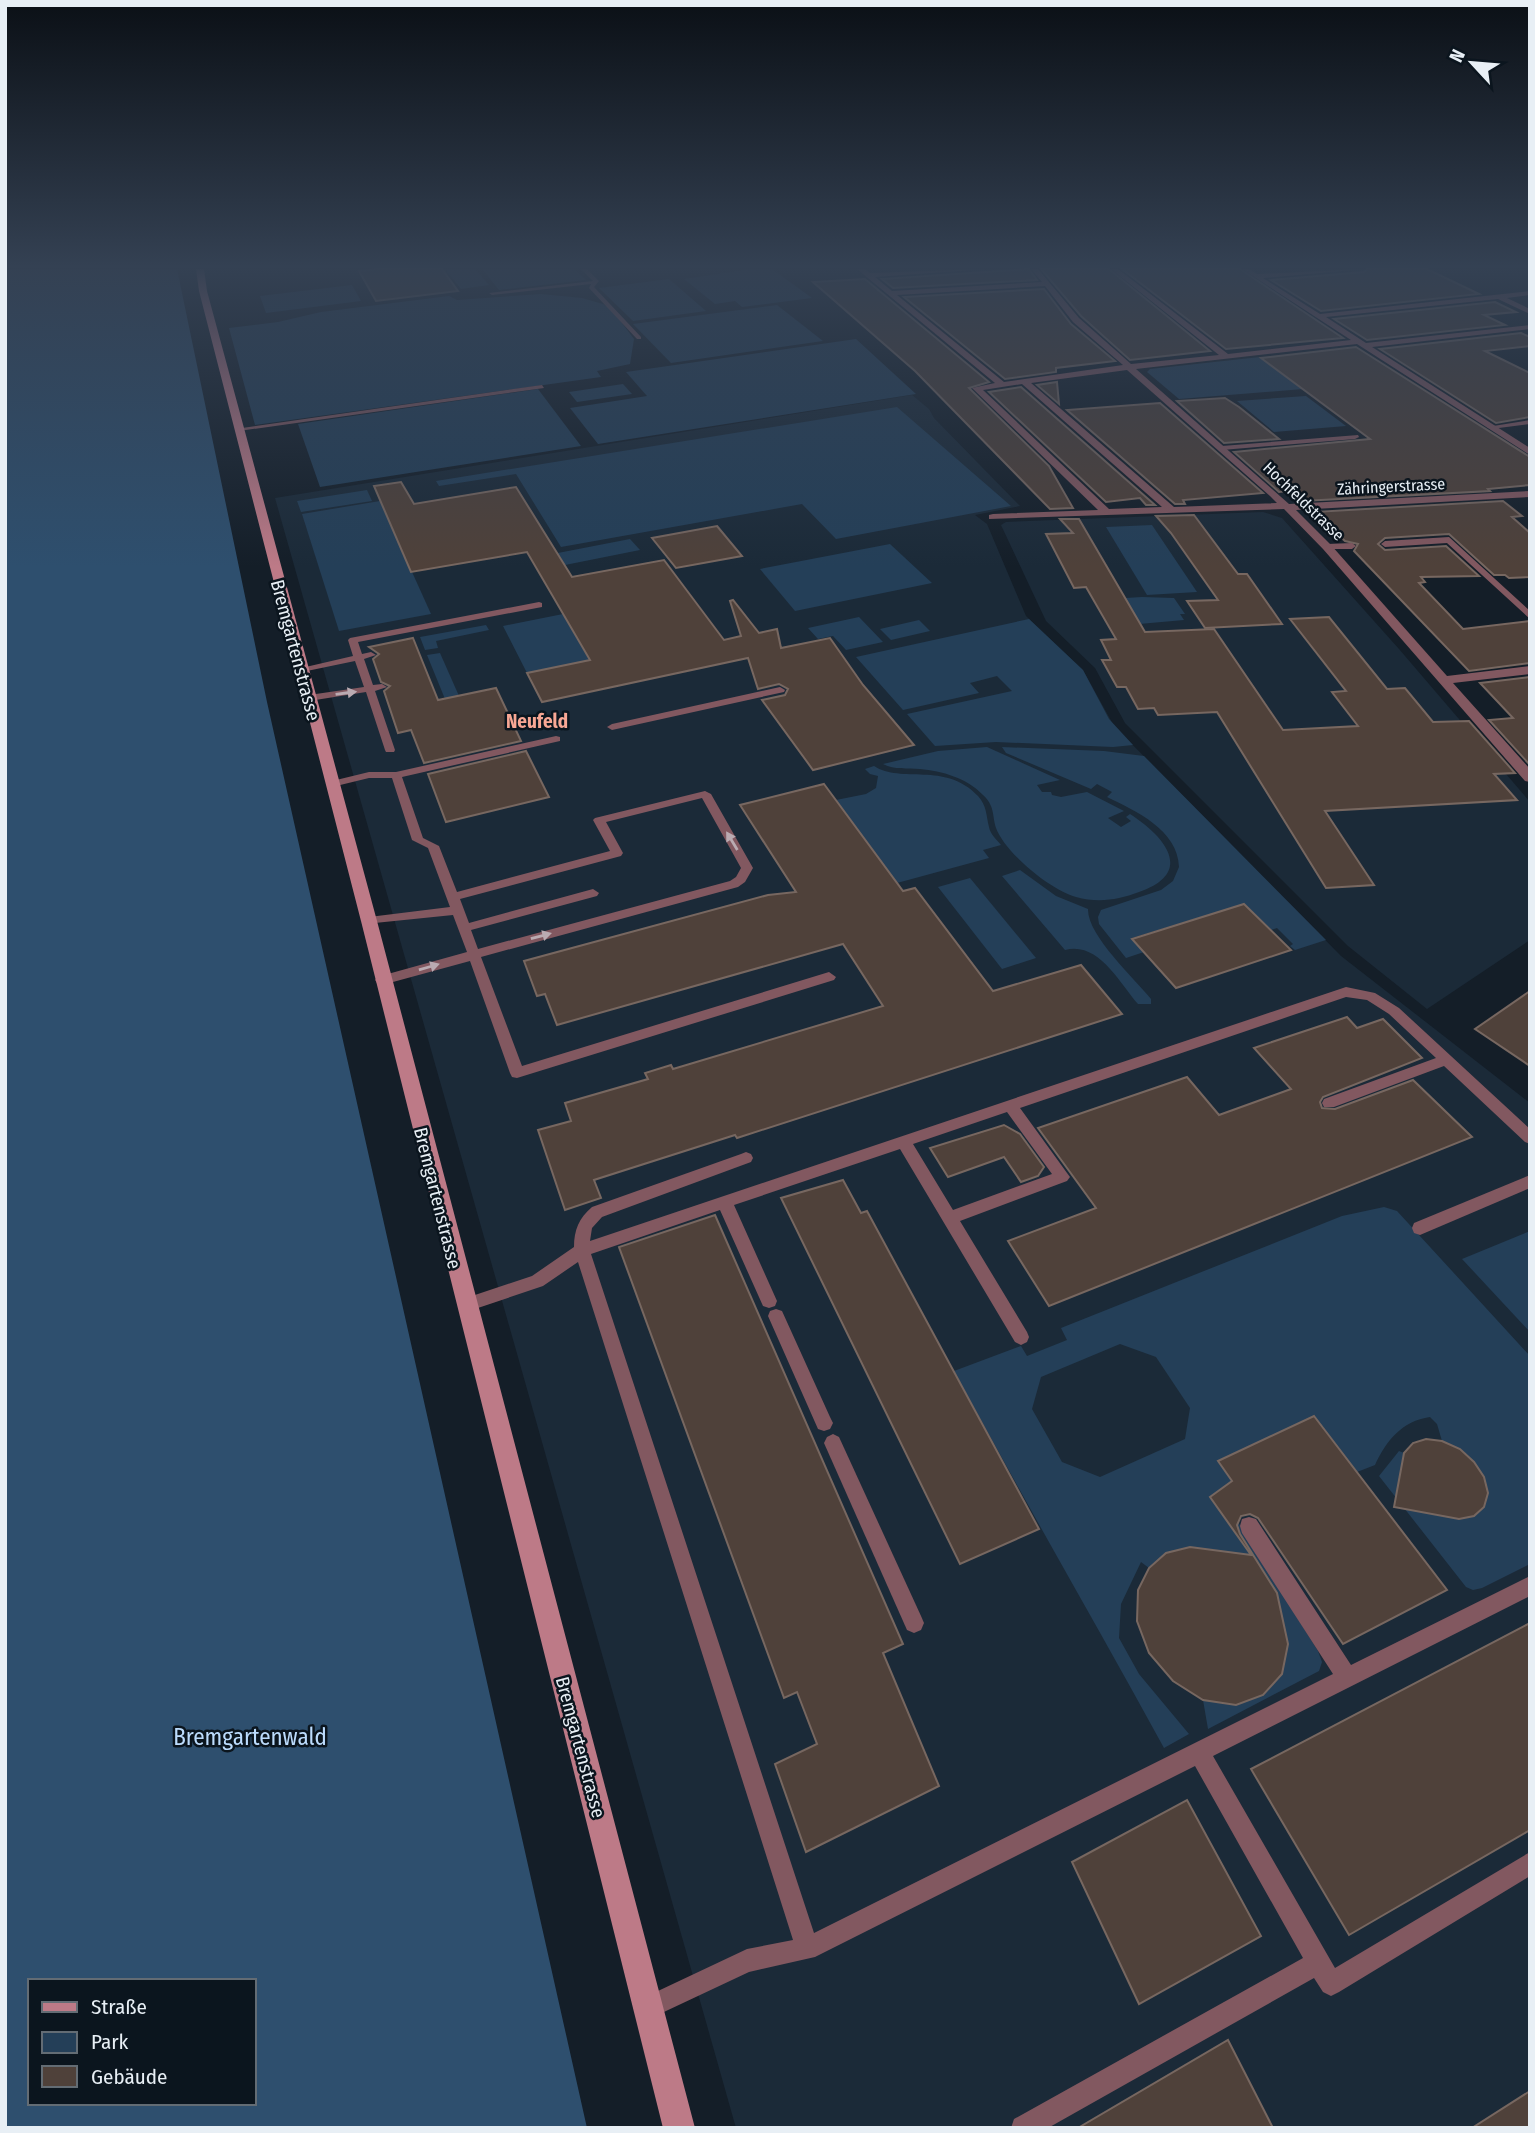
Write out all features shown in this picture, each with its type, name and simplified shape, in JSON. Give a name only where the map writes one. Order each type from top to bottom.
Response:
[{"type":"main road","name":"Bremgartenstrasse","points":[[224,369],[679,2128]]},
{"type":"street","points":[[983,369],[1002,384]]},
{"type":"street","points":[[1106,512],[976,387],[1117,369]]},
{"type":"street","name":"Hochfeldstrasse","points":[[1130,369],[1287,507],[1327,547],[1530,778]]},
{"type":"street","points":[[1399,369],[1530,452]]},
{"type":"street","points":[[1024,381],[1170,509]]},
{"type":"street","name":"Zähringerstrasse","points":[[993,517],[1287,507],[1530,494]]},
{"type":"street","points":[[1444,680],[1530,670]]},
{"type":"lane","points":[[239,429],[542,387]]},
{"type":"lane","points":[[1491,427],[1530,422]]},
{"type":"lane","points":[[1222,449],[1355,437]]},
{"type":"lane","points":[[1385,544],[1449,541],[1530,617]]},
{"type":"lane","points":[[1327,547],[1352,546]]},
{"type":"lane","points":[[390,750],[353,640],[540,605]]},
{"type":"lane","points":[[302,669],[371,655]]},
{"type":"lane","points":[[309,698],[382,687]]},
{"type":"lane","points":[[612,727],[780,690]]},
{"type":"lane","points":[[332,784],[369,775],[396,775],[556,739]]},
{"type":"lane","points":[[396,775],[418,840],[433,846],[517,1073],[829,977]]},
{"type":"lane","points":[[369,921],[456,903],[617,853],[599,820],[705,794],[746,863],[745,874],[734,884],[382,979]]},
{"type":"lane","points":[[465,928],[593,893]]},
{"type":"lane","points":[[466,1305],[537,1281],[582,1250],[1346,992],[1365,994],[1382,1002],[1530,1138]]},
{"type":"lane","points":[[1329,1103],[1447,1060]]},
{"type":"lane","points":[[950,1218],[1062,1177],[1010,1105]]},
{"type":"lane","points":[[903,1141],[1021,1337]]},
{"type":"lane","points":[[746,1158],[597,1212],[581,1232],[582,1250],[807,1949]]},
{"type":"lane","points":[[1420,1228],[1530,1181]]},
{"type":"lane","points":[[724,1201],[824,1423]]},
{"type":"lane","points":[[833,1443],[914,1623]]},
{"type":"lane","points":[[1249,1526],[1348,1678]]},
{"type":"lane","points":[[649,2007],[747,1961],[807,1949],[1530,1586]]},
{"type":"lane","points":[[1199,1754],[1332,1984],[1530,1863]]},
{"type":"lane","points":[[1023,2128],[1319,1962]]},
{"type":"shaded area","points":[[912,395],[929,409],[934,418],[1020,506],[975,515],[987,524],[1026,616],[1083,670],[1114,726],[1341,956],[1530,1103],[1530,2128],[736,2128],[275,498]]},
{"type":"shaded area","points":[[1263,512],[1282,518],[1530,802],[1530,940],[1427,1009],[1348,946],[1125,723],[1095,668],[1046,621],[1001,525],[1006,522]]},
{"type":"green space","name":"Bremgartenwald","points":[[5,369],[198,369],[267,702],[587,2128],[5,2128]]},
{"type":"green space","points":[[240,369],[609,369],[597,371],[601,377],[255,425]]},
{"type":"green space","points":[[650,369],[888,369],[916,394],[598,444],[570,408],[647,396],[626,372]]},
{"type":"green space","points":[[1150,369],[1276,369],[1303,389],[1179,399],[1147,372]]},
{"type":"green space","points":[[623,384],[632,394],[577,402],[569,392]]},
{"type":"green space","points":[[538,389],[581,446],[320,487],[298,424]]},
{"type":"green space","points":[[1306,396],[1346,426],[1274,432],[1237,401]]},
{"type":"green space","points":[[897,407],[1011,506],[836,539],[802,504],[561,547],[516,474],[439,486],[436,481]]},
{"type":"green space","points":[[367,490],[372,501],[301,512],[297,501]]},
{"type":"green space","points":[[380,501],[431,614],[339,631],[302,514]]},
{"type":"green space","points":[[1152,525],[1197,592],[1147,595],[1106,527]]},
{"type":"green space","points":[[630,539],[640,550],[540,570],[532,558]]},
{"type":"green space","points":[[890,544],[932,583],[795,611],[760,569]]},
{"type":"green space","points":[[1174,598],[1185,614],[1180,614],[1184,620],[1128,625],[1109,599]]},
{"type":"green space","points":[[563,614],[594,668],[548,678],[543,669],[527,673],[503,626]]},
{"type":"green space","points":[[859,617],[883,642],[846,650],[833,636],[818,639],[808,628]]},
{"type":"green space","points":[[1029,619],[1083,670],[1109,719],[1133,745],[1113,747],[996,742],[935,746],[907,714],[1012,691],[997,676],[970,683],[979,693],[903,710],[856,657]]},
{"type":"green space","points":[[919,620],[930,631],[891,640],[880,629]]},
{"type":"green space","points":[[486,625],[489,630],[436,641],[438,648],[425,650],[420,637]]},
{"type":"green space","points":[[440,653],[459,696],[445,699],[427,655]]},
{"type":"green space","points":[[987,747],[1060,780],[1037,785],[1042,792],[1051,792],[1052,795],[1061,797],[1087,792],[1124,811],[1108,818],[1121,827],[1131,821],[1126,817],[1130,814],[1163,843],[1169,854],[1170,864],[1166,874],[1156,884],[1116,899],[1092,900],[1076,897],[1043,879],[1019,859],[1001,838],[990,803],[977,789],[954,776],[883,764],[938,751]]},
{"type":"green space","points":[[1002,747],[1104,751],[1144,756],[1326,940],[1295,950],[1290,946],[1293,944],[1277,928],[1271,930],[1244,904],[1132,938],[1144,952],[1126,958],[1099,924],[1098,917],[1101,910],[1161,890],[1173,881],[1179,867],[1171,842],[1154,823],[1107,797],[1112,792],[1097,784],[1091,789],[1006,753]]},
{"type":"green space","points":[[874,766],[897,773],[938,776],[965,785],[981,800],[991,832],[1001,845],[983,850],[989,858],[897,883],[836,800],[866,794],[876,788],[878,776],[865,769]]},
{"type":"green space","points":[[1020,870],[1056,896],[1088,909],[1095,931],[1151,999],[1151,1004],[1138,1004],[1098,957],[1077,949],[1065,950],[1002,876]]},
{"type":"green space","points":[[970,878],[1036,958],[1002,969],[938,887]]},
{"type":"green space","points":[[1384,1207],[1397,1211],[1530,1356],[1530,1564],[1482,1588],[1473,1590],[1466,1587],[1379,1476],[1399,1451],[1404,1453],[1401,1467],[1405,1481],[1459,1519],[1470,1516],[1484,1505],[1487,1489],[1480,1471],[1467,1455],[1442,1441],[1437,1424],[1430,1417],[1403,1428],[1390,1440],[1375,1465],[1357,1472],[1219,1461],[1239,1491],[1214,1501],[1221,1511],[1233,1514],[1318,1651],[1322,1662],[1319,1671],[1208,1729],[1203,1700],[1236,1705],[1263,1695],[1282,1674],[1288,1644],[1281,1612],[1263,1582],[1215,1550],[1189,1547],[1166,1553],[1149,1568],[1141,1562],[1121,1604],[1119,1638],[1139,1674],[1189,1734],[1164,1748],[954,1371],[1021,1346],[1027,1356],[1067,1340],[1061,1328],[1342,1216]],"holes":[[[1120,1344],[1156,1357],[1190,1408],[1185,1439],[1100,1477],[1062,1462],[1032,1409],[1041,1377]]]},
{"type":"green space","points":[[1530,1231],[1530,1332],[1462,1259]]},
{"type":"building","points":[[912,369],[973,369],[989,382],[969,388],[1049,466],[1073,508],[1050,509]]},
{"type":"building","points":[[992,369],[1056,369],[1056,372],[1005,379]]},
{"type":"building","points":[[1275,369],[1390,369],[1530,457],[1530,485],[1488,489],[1490,491],[1302,501],[1290,491],[1279,492],[1234,452],[1370,439]]},
{"type":"building","points":[[1411,369],[1521,369],[1530,373],[1530,417],[1496,423]]},
{"type":"building","points":[[1057,382],[1059,404],[1037,385]]},
{"type":"building","points":[[1021,387],[1155,505],[1146,505],[1140,498],[1106,502],[989,392]]},
{"type":"building","points":[[1225,398],[1279,439],[1224,443],[1177,401]]},
{"type":"building","points":[[1160,403],[1263,493],[1183,500],[1185,504],[1175,504],[1067,410]]},
{"type":"building","points":[[401,482],[414,504],[516,487],[572,577],[664,560],[724,640],[741,636],[730,601],[733,600],[759,633],[777,629],[781,648],[830,638],[863,685],[914,745],[813,770],[762,700],[785,695],[788,689],[779,684],[758,689],[748,658],[542,702],[527,673],[590,660],[527,552],[411,572],[374,486]]},
{"type":"building","points":[[1503,501],[1522,516],[1512,517],[1530,533],[1530,577],[1509,578],[1505,575],[1494,575],[1449,534],[1385,538],[1378,544],[1385,550],[1446,546],[1479,576],[1421,577],[1425,582],[1419,583],[1463,629],[1530,621],[1530,663],[1469,671],[1354,551],[1358,544],[1345,541],[1314,512]]},
{"type":"building","points":[[1194,515],[1238,574],[1247,574],[1282,624],[1205,628],[1187,601],[1218,600],[1156,516]]},
{"type":"building","points":[[1060,519],[1079,519],[1145,632],[1214,629],[1283,730],[1358,726],[1332,692],[1346,691],[1290,619],[1329,617],[1387,689],[1405,688],[1433,722],[1469,721],[1515,773],[1494,774],[1517,800],[1325,811],[1374,885],[1326,888],[1217,712],[1158,715],[1154,708],[1138,709],[1126,687],[1117,687],[1102,660],[1111,660],[1101,640],[1116,639],[1086,587],[1074,588],[1046,534],[1073,533]]},
{"type":"building","points":[[717,526],[742,556],[676,568],[652,538]]},
{"type":"building","points":[[413,638],[438,700],[496,688],[521,741],[424,763],[411,730],[398,733],[384,691],[390,686],[381,682],[373,659],[379,654],[369,647]]},
{"type":"building","points":[[1530,677],[1530,765],[1489,720],[1513,718],[1480,683]]},
{"type":"building","points":[[526,751],[549,797],[446,822],[428,774]]},
{"type":"building","points":[[824,784],[903,891],[915,888],[993,991],[1081,965],[1122,1014],[737,1138],[735,1135],[594,1180],[601,1198],[565,1210],[538,1130],[571,1121],[565,1103],[648,1079],[645,1073],[671,1065],[673,1069],[883,1006],[843,944],[557,1025],[545,994],[537,996],[524,961],[768,895],[796,892],[740,805]]},
{"type":"building","points":[[1244,904],[1291,950],[1176,988],[1132,939]]},
{"type":"building","points":[[1530,991],[1530,1066],[1475,1029]]},
{"type":"building","points":[[1347,1017],[1357,1028],[1383,1019],[1422,1058],[1323,1097],[1320,1102],[1322,1108],[1335,1109],[1413,1080],[1472,1137],[1049,1306],[1008,1241],[1096,1208],[1038,1128],[1187,1077],[1219,1115],[1291,1089],[1254,1048]]},
{"type":"building","points":[[1004,1125],[1020,1134],[1044,1167],[1038,1176],[1021,1182],[1004,1157],[948,1177],[930,1148]]},
{"type":"building","points":[[843,1180],[861,1213],[867,1211],[1039,1529],[960,1564],[781,1198]]},
{"type":"building","points":[[715,1215],[903,1644],[883,1653],[939,1786],[806,1852],[775,1764],[817,1744],[797,1692],[784,1698],[619,1247]]},
{"type":"building","points":[[1314,1416],[1447,1590],[1343,1644],[1258,1518],[1250,1514],[1241,1516],[1237,1525],[1240,1534],[1277,1593],[1288,1644],[1282,1674],[1263,1695],[1236,1705],[1203,1700],[1173,1681],[1149,1653],[1137,1621],[1138,1590],[1149,1568],[1166,1553],[1190,1547],[1251,1555],[1210,1497],[1232,1481],[1218,1461]]},
{"type":"building","points":[[1426,1439],[1442,1441],[1460,1449],[1474,1462],[1484,1477],[1488,1493],[1484,1507],[1474,1516],[1459,1519],[1394,1507],[1404,1453],[1413,1443]]},
{"type":"building","points":[[1530,1623],[1530,1830],[1349,1935],[1251,1769]]},
{"type":"building","points":[[1187,1800],[1261,1936],[1139,2004],[1072,1862]]},
{"type":"building","points":[[1228,2040],[1273,2128],[1078,2128]]},
{"type":"building","points":[[1530,2091],[1530,2128],[1472,2128]]},
{"type":"district","name":"Neufeld","points":[[537,721]]}]
